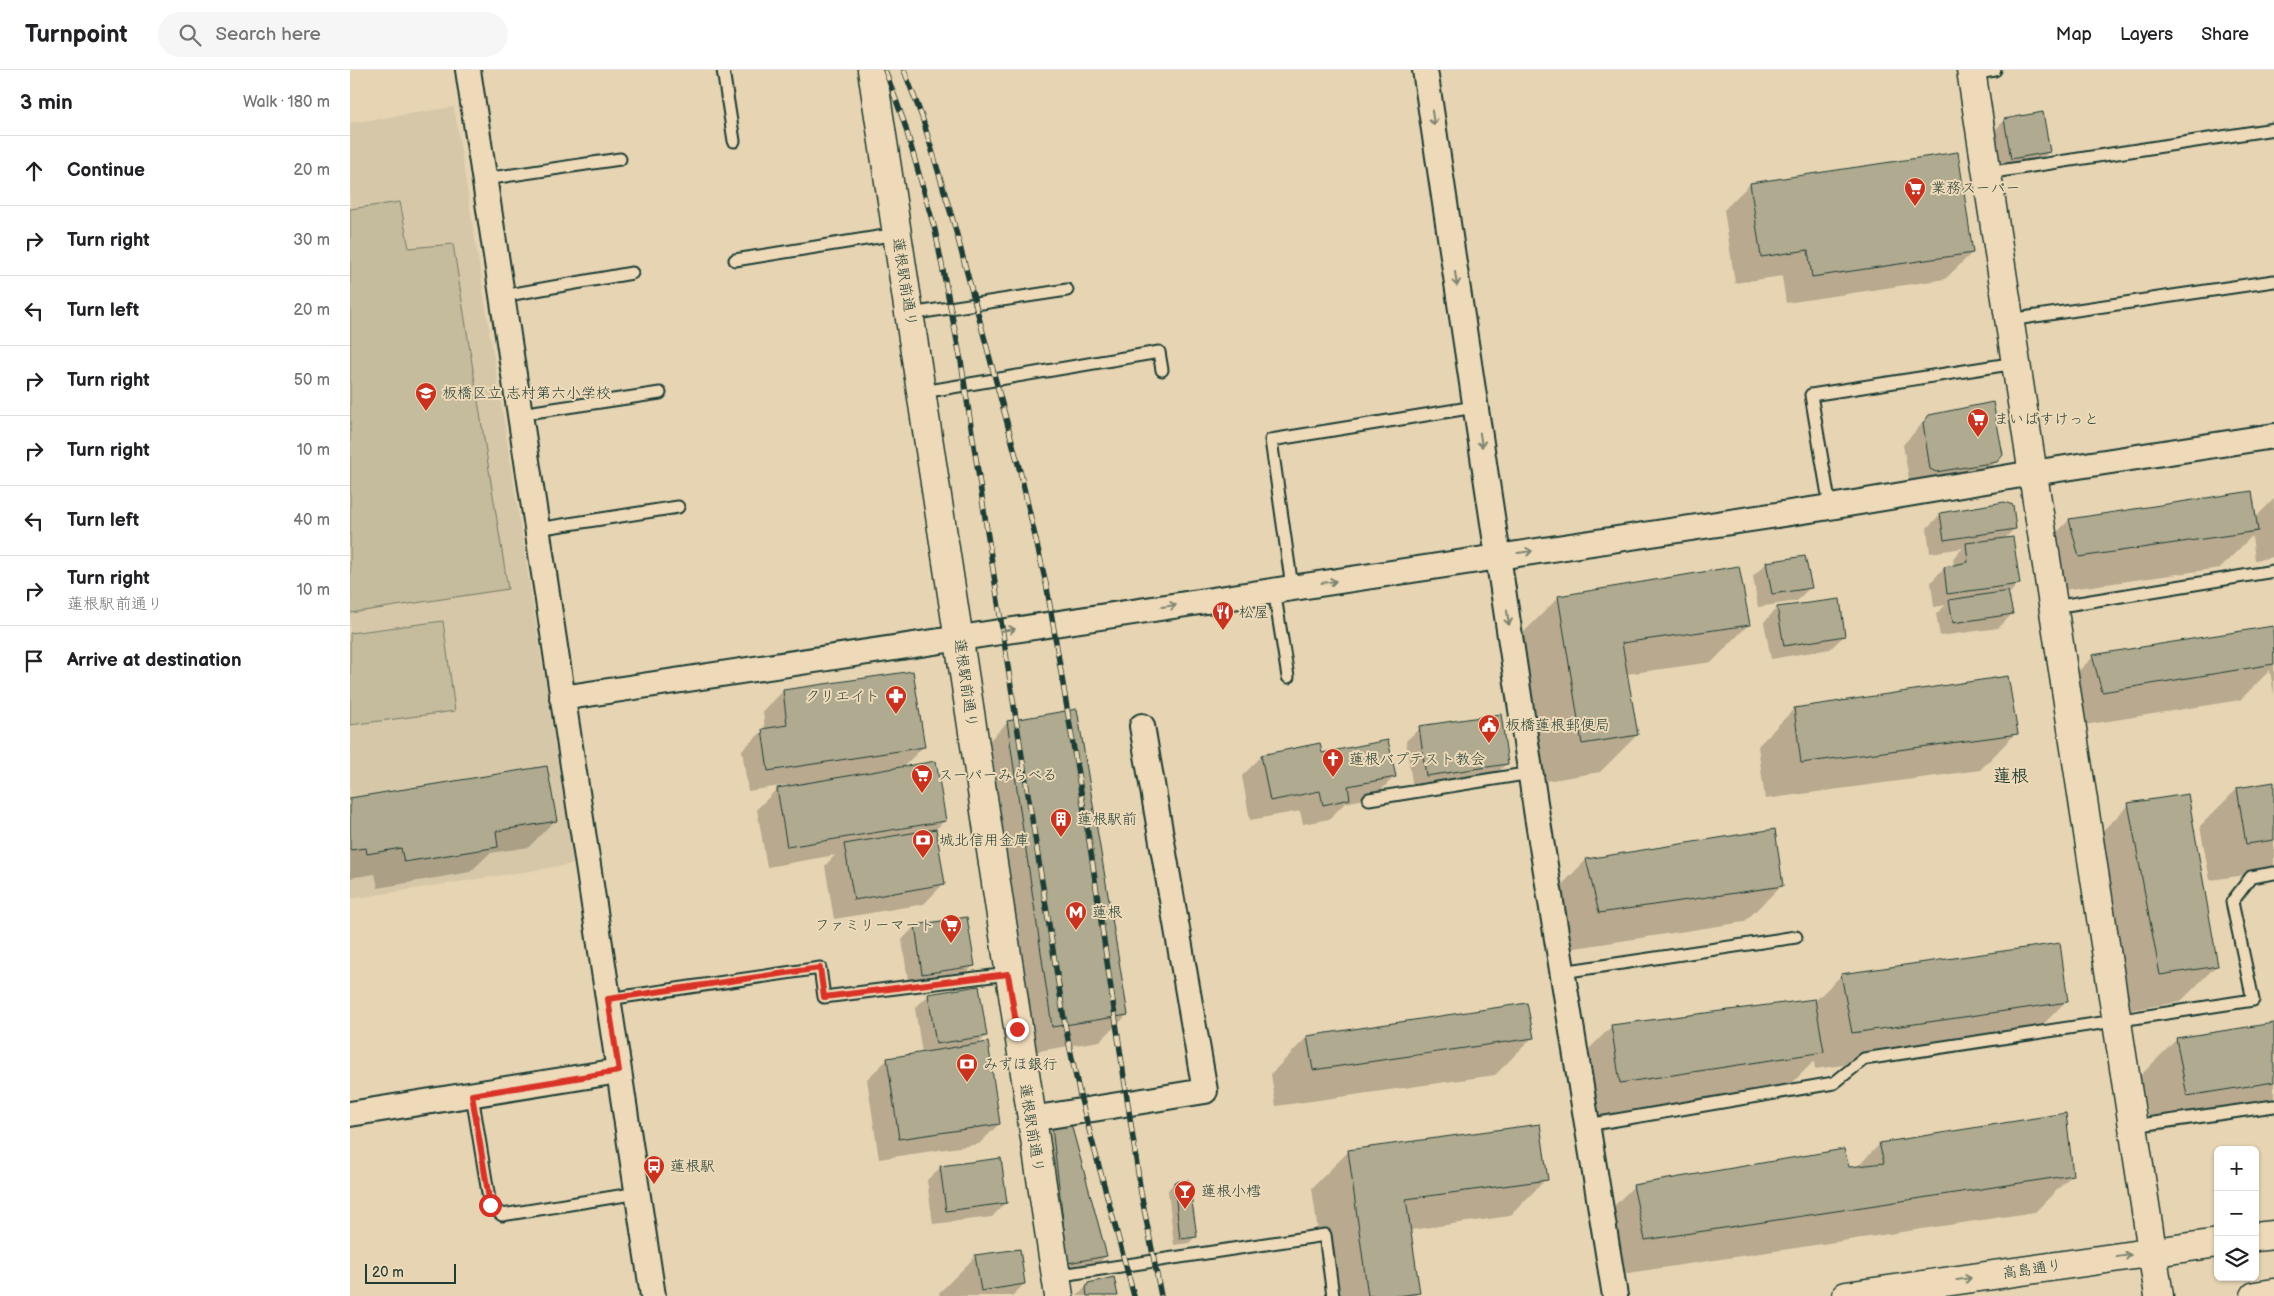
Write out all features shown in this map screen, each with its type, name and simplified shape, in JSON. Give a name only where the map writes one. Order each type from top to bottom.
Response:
[{"type":"street","points":[[468,70],[652,1296]]},
{"type":"street","name":"蓮根駅前通り","points":[[872,70],[923,392],[1008,974],[1057,1286]]},
{"type":"street","points":[[1426,70],[1531,774],[1615,1296]]},
{"type":"street","points":[[1979,71],[1986,173],[2159,1296]]},
{"type":"street","points":[[562,698],[1830,507],[2033,472],[2274,436]]},
{"type":"street","points":[[1031,1119],[1205,1091],[1142,726]]},
{"type":"street","points":[[350,1114],[619,1071]]},
{"type":"street","points":[[2259,1237],[2274,1235]]},
{"type":"street","name":"高島通り","points":[[1846,1296],[2214,1244]]},
{"type":"street","points":[[2255,1296],[2274,1293]]},
{"type":"lane","points":[[723,70],[734,141]]},
{"type":"lane","points":[[1986,173],[2274,129]]},
{"type":"lane","points":[[485,179],[620,159]]},
{"type":"lane","points":[[735,260],[898,234]]},
{"type":"lane","points":[[502,296],[632,273]]},
{"type":"lane","points":[[2009,320],[2274,281]]},
{"type":"lane","points":[[910,314],[1067,290]]},
{"type":"lane","points":[[923,392],[1158,352],[1162,370]]},
{"type":"lane","points":[[1830,507],[1811,395],[2016,363]]},
{"type":"lane","points":[[520,414],[660,393]]},
{"type":"lane","points":[[1288,677],[1271,440],[1475,407]]},
{"type":"lane","points":[[537,529],[678,507]]},
{"type":"lane","points":[[2053,607],[2274,571]]},
{"type":"lane","points":[[1369,799],[1531,774]]},
{"type":"lane","points":[[1587,1125],[1834,1083],[1864,1059],[2117,1019],[2253,1000],[2232,902],[2251,877],[2274,873]]},
{"type":"lane","points":[[1562,972],[1796,937]]},
{"type":"lane","points":[[608,999],[820,968],[824,997],[1008,974]]},
{"type":"lane","points":[[472,1095],[490,1205],[502,1215],[638,1193]]},
{"type":"lane","points":[[2133,1126],[2274,1106]]},
{"type":"lane","points":[[1057,1286],[1325,1235],[1334,1296]]},
{"type":"shaded area","name":"板橋区立 志村第六小学校","points":[[454,107],[574,864],[350,899],[350,123]]},
{"type":"shaded area","points":[[400,202],[409,248],[453,244],[508,589],[350,613],[350,209]]},
{"type":"shaded area","points":[[443,621],[455,711],[350,725],[350,633]]},
{"type":"building","points":[[2043,112],[2050,152],[2011,159],[2004,119]]},
{"type":"building","points":[[1958,152],[1973,253],[1812,277],[1808,250],[1761,257],[1750,183]]},
{"type":"building","points":[[1993,402],[2003,455],[1997,462],[1936,472],[1930,469],[1923,423],[1929,415]]},
{"type":"building","points":[[2252,491],[2258,531],[2079,557],[2069,519]]},
{"type":"building","points":[[2004,502],[2013,505],[2016,529],[1944,540],[1940,513]]},
{"type":"building","points":[[2013,537],[2020,584],[1947,594],[1944,567],[1968,562],[1966,543]]},
{"type":"building","points":[[1805,556],[1812,588],[1772,594],[1766,562]]},
{"type":"building","points":[[1739,566],[1750,625],[1622,643],[1638,735],[1582,744],[1558,596]]},
{"type":"building","points":[[2008,591],[2013,614],[1953,623],[1949,600]]},
{"type":"building","points":[[1840,599],[1845,636],[1784,646],[1777,607]]},
{"type":"building","points":[[2273,626],[2274,664],[2102,692],[2092,655]]},
{"type":"building","points":[[913,671],[925,747],[768,771],[762,729],[787,725],[783,690]]},
{"type":"building","points":[[2008,676],[2018,734],[1801,763],[1794,708]]},
{"type":"building","name":"蓮根駅前","points":[[1077,709],[1128,1015],[1052,1027],[1007,721]]},
{"type":"building","points":[[1501,714],[1508,764],[1426,776],[1419,726]]},
{"type":"building","points":[[1388,740],[1396,777],[1348,786],[1350,799],[1323,805],[1320,791],[1270,801],[1261,755],[1320,743],[1322,753]]},
{"type":"building","points":[[936,761],[946,821],[787,847],[777,788]]},
{"type":"building","points":[[547,766],[557,821],[496,831],[498,847],[404,862],[401,848],[367,854],[366,848],[350,850],[350,798]]},
{"type":"building","points":[[2274,782],[2274,840],[2246,844],[2237,788]]},
{"type":"building","points":[[2188,794],[2218,966],[2160,975],[2128,803]]},
{"type":"building","points":[[936,829],[945,884],[854,900],[844,844]]},
{"type":"building","points":[[1775,829],[1783,886],[1599,913],[1586,859]]},
{"type":"building","points":[[967,917],[975,966],[922,974],[915,925]]},
{"type":"building","points":[[2060,943],[2068,1002],[1852,1033],[1841,974]]},
{"type":"building","points":[[979,986],[987,1036],[936,1044],[928,994]]},
{"type":"building","points":[[1815,999],[1824,1052],[1620,1083],[1611,1025]]},
{"type":"building","points":[[1527,1003],[1534,1038],[1313,1070],[1307,1036]]},
{"type":"building","points":[[2274,1023],[2274,1082],[2187,1096],[2176,1038]]},
{"type":"building","points":[[988,1042],[1000,1124],[899,1139],[887,1058]]},
{"type":"building","points":[[2066,1113],[2073,1175],[1645,1240],[1633,1185],[1844,1149],[1849,1167],[1884,1163],[1879,1143]]},
{"type":"building","points":[[1071,1124],[1107,1256],[1068,1263],[1052,1127]]},
{"type":"building","points":[[1540,1124],[1548,1180],[1406,1199],[1420,1293],[1398,1296],[1368,1296],[1348,1150]]},
{"type":"building","points":[[1001,1158],[1007,1203],[946,1211],[940,1166]]},
{"type":"building","name":"蓮根小樰","points":[[1189,1180],[1197,1237],[1180,1239],[1174,1182]]},
{"type":"building","points":[[1020,1249],[1025,1284],[981,1291],[975,1255]]},
{"type":"building","points":[[1114,1277],[1118,1296],[1087,1296],[1086,1288],[1088,1283]]},
{"type":"railway","points":[[885,70],[904,122],[935,230],[961,361],[1065,1025],[1080,1096],[1134,1296]]},
{"type":"railway","points":[[904,70],[922,117],[954,224],[1021,475],[1047,588],[1090,846],[1141,1193],[1161,1296]]},
{"type":"place","name":"業務スーパー","points":[[1915,207]]},
{"type":"place","name":"板橋区立 志村第六小学校","points":[[426,412]]},
{"type":"place","name":"まいばすけっと","points":[[1978,438]]},
{"type":"place","name":"松屋","points":[[1223,631]]},
{"type":"place","name":"クリエイト","points":[[896,715]]},
{"type":"place","name":"板橋蓮根郵便局","points":[[1489,744]]},
{"type":"place","name":"蓮根バプテスト教会","points":[[1333,778]]},
{"type":"place","name":"スーパーみらべる","points":[[922,794]]},
{"type":"place","name":"蓮根駅前","points":[[1061,838]]},
{"type":"place","name":"城北信用金庫","points":[[923,859]]},
{"type":"place","name":"蓮根","points":[[1076,931]]},
{"type":"place","name":"ファミリーマート","points":[[951,944]]},
{"type":"place","name":"みずほ銀行","points":[[967,1083]]},
{"type":"place","name":"蓮根駅","points":[[654,1185]]},
{"type":"place","name":"蓮根小樰","points":[[1185,1210]]},
{"type":"district","name":"蓮根","points":[[2011,776]]},
{"type":"route","points":[[490,1205],[472,1095],[619,1071],[608,999],[820,968],[824,997],[1008,974],[1017,1029]]}]
